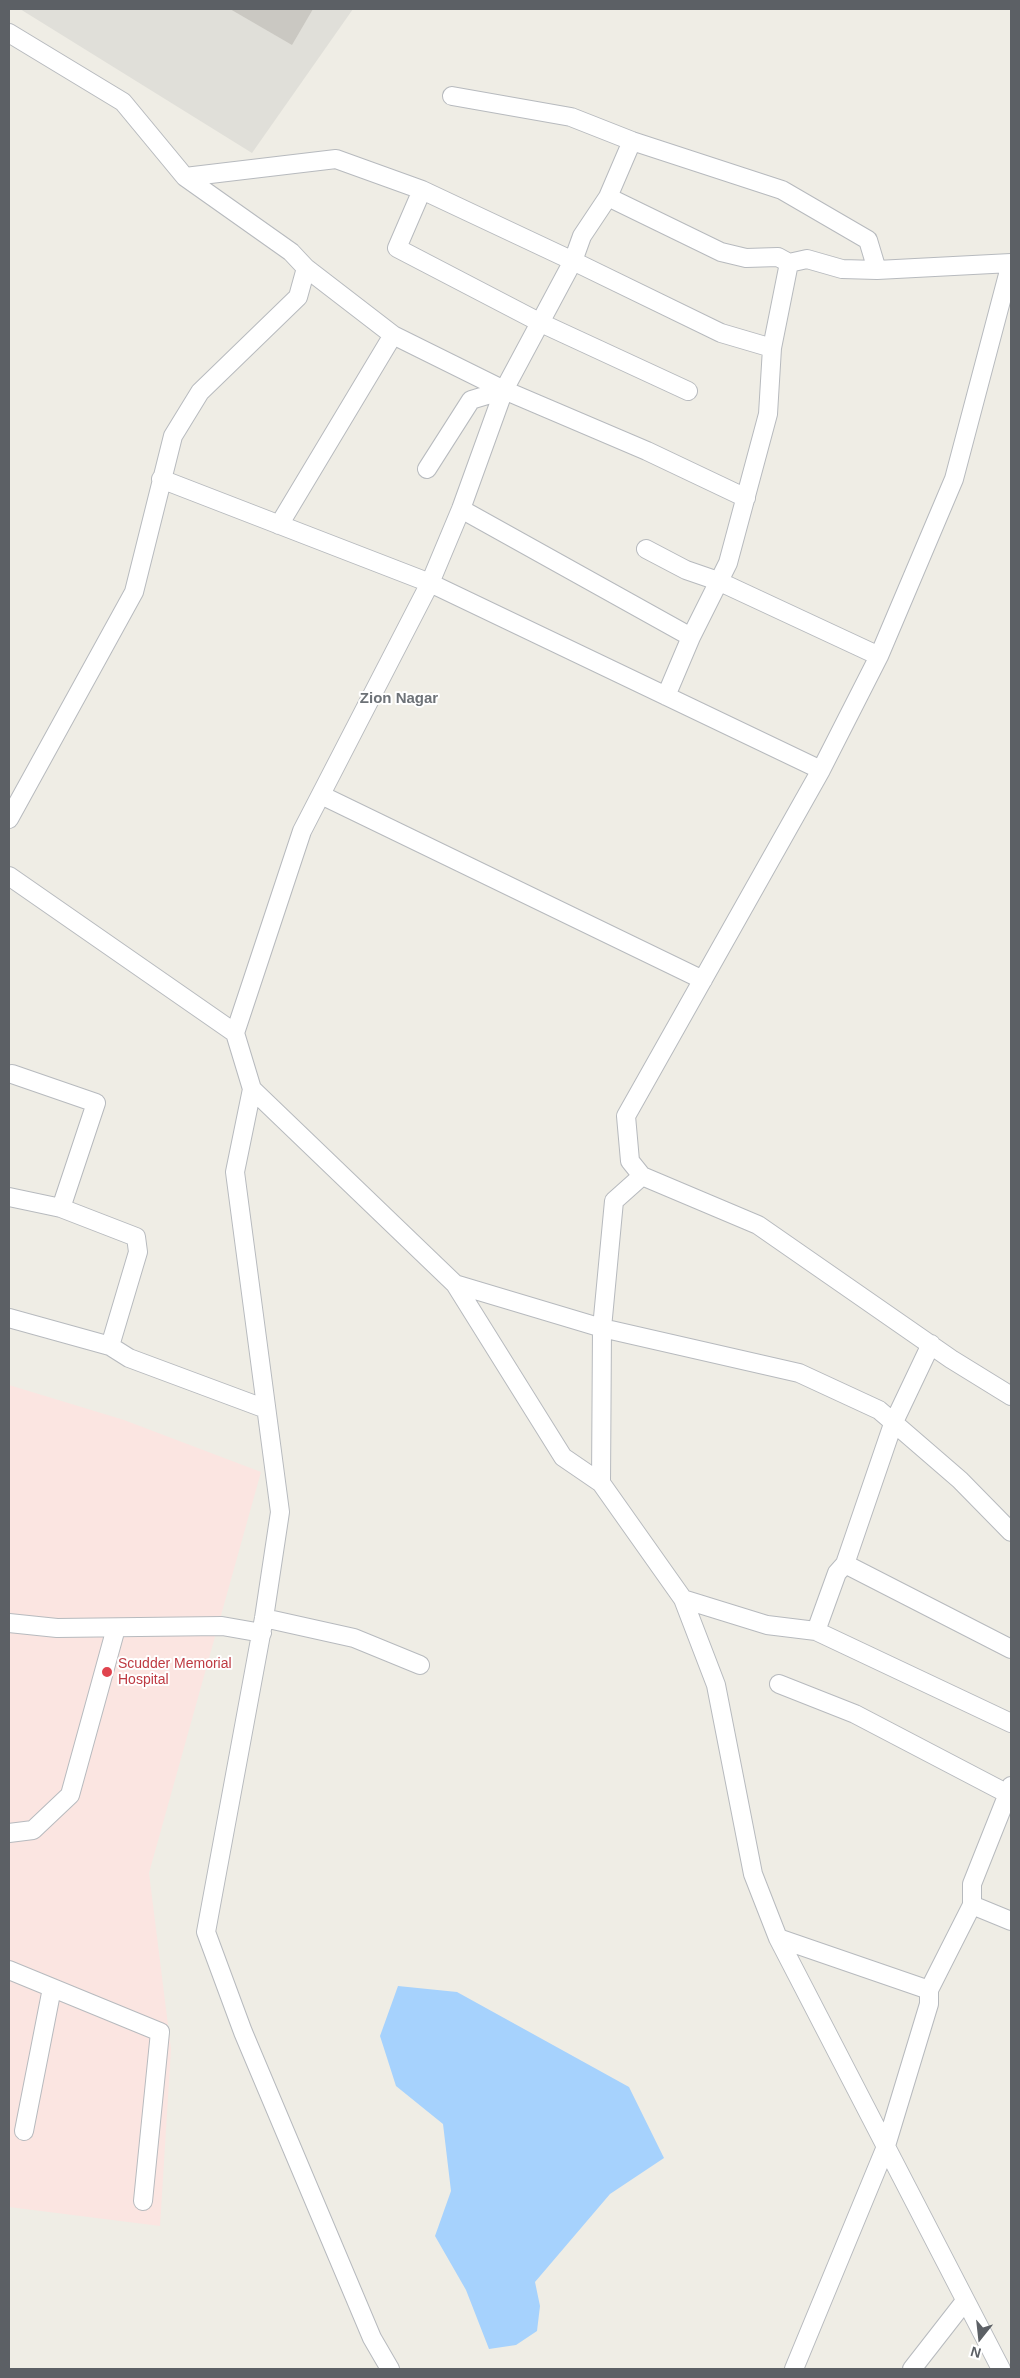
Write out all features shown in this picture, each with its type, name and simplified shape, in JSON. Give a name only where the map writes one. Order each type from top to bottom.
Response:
[{"type":"street","points":[[9,33],[123,102],[185,177],[291,252],[306,268],[393,335],[504,390],[647,451],[746,498]]},
{"type":"street","points":[[452,96],[571,117],[632,141],[782,190],[868,240],[877,270]]},
{"type":"street","points":[[390,2369],[372,2338],[243,2032],[206,1932],[263,1625],[280,1512],[235,1172],[252,1089],[235,1033],[302,831],[430,583],[461,509],[504,390],[573,261],[582,236],[608,197],[632,141]]},
{"type":"street","points":[[185,177],[336,159],[422,190],[721,333],[772,348]]},
{"type":"street","points":[[422,190],[397,248],[541,323],[688,391]]},
{"type":"street","points":[[608,197],[721,252],[746,258],[778,257],[789,264],[807,260],[842,269],[877,270],[1011,263],[954,479],[879,656],[821,770],[626,1116],[630,1160],[642,1176],[758,1225],[931,1344],[1011,1396]]},
{"type":"street","points":[[666,696],[691,637],[728,563],[768,414],[772,348],[789,264]]},
{"type":"street","points":[[9,819],[134,592],[173,436],[200,392],[298,297],[306,268]]},
{"type":"street","points":[[279,525],[393,335]]},
{"type":"street","points":[[427,469],[471,400],[504,390]]},
{"type":"street","points":[[161,479],[430,583],[821,770]]},
{"type":"street","points":[[461,509],[691,637]]},
{"type":"street","points":[[646,549],[686,570],[718,581],[879,656]]},
{"type":"street","points":[[321,795],[703,980]]},
{"type":"street","points":[[9,876],[235,1033]]},
{"type":"street","points":[[12,1074],[96,1103],[61,1208]]},
{"type":"street","points":[[252,1089],[454,1284],[564,1457],[601,1483],[683,1599],[716,1685],[753,1874],[778,1938],[1001,2369]]},
{"type":"street","points":[[601,1483],[602,1328],[614,1200],[642,1176]]},
{"type":"street","points":[[9,1197],[61,1208],[136,1237],[138,1252],[110,1346]]},
{"type":"street","points":[[454,1284],[602,1328],[799,1373],[879,1410],[960,1480],[1011,1532]]},
{"type":"street","points":[[9,1318],[110,1346],[129,1358],[266,1409]]},
{"type":"street","points":[[816,1631],[837,1573],[845,1564],[893,1424],[931,1344]]},
{"type":"street","points":[[845,1564],[1011,1649]]},
{"type":"street","points":[[683,1599],[767,1625],[816,1631],[1011,1723]]},
{"type":"street","points":[[9,1623],[57,1628],[263,1625],[354,1638],[420,1665]]},
{"type":"street","points":[[9,1833],[33,1830],[70,1795],[116,1628]]},
{"type":"street","points":[[778,1684],[855,1714],[1010,1790],[972,1884],[972,1905],[929,1990],[929,2004],[886,2149],[794,2369]]},
{"type":"street","points":[[972,1905],[1011,1922]]},
{"type":"street","points":[[778,1938],[929,1990]]},
{"type":"street","points":[[9,1970],[160,2032],[143,2202]]},
{"type":"street","points":[[24,2131],[52,1988]]},
{"type":"street","points":[[912,2369],[965,2301]]},
{"type":"shaded area","points":[[20,9],[353,9],[252,153]]},
{"type":"shaded area","name":"Scudder Memorial Hospital","points":[[9,1385],[124,1420],[261,1472],[149,1873],[171,2049],[160,2226],[9,2207]]},
{"type":"water","points":[[398,1986],[457,1992],[629,2087],[664,2158],[610,2194],[535,2282],[540,2306],[537,2331],[516,2345],[489,2349],[466,2290],[435,2236],[451,2191],[443,2124],[396,2086],[380,2036]]},
{"type":"building","points":[[230,9],[313,9],[292,45]]},
{"type":"place","name":"Scudder Memorial Hospital","points":[[107,1672]]},
{"type":"district","name":"Zion Nagar","points":[[399,699]]}]
